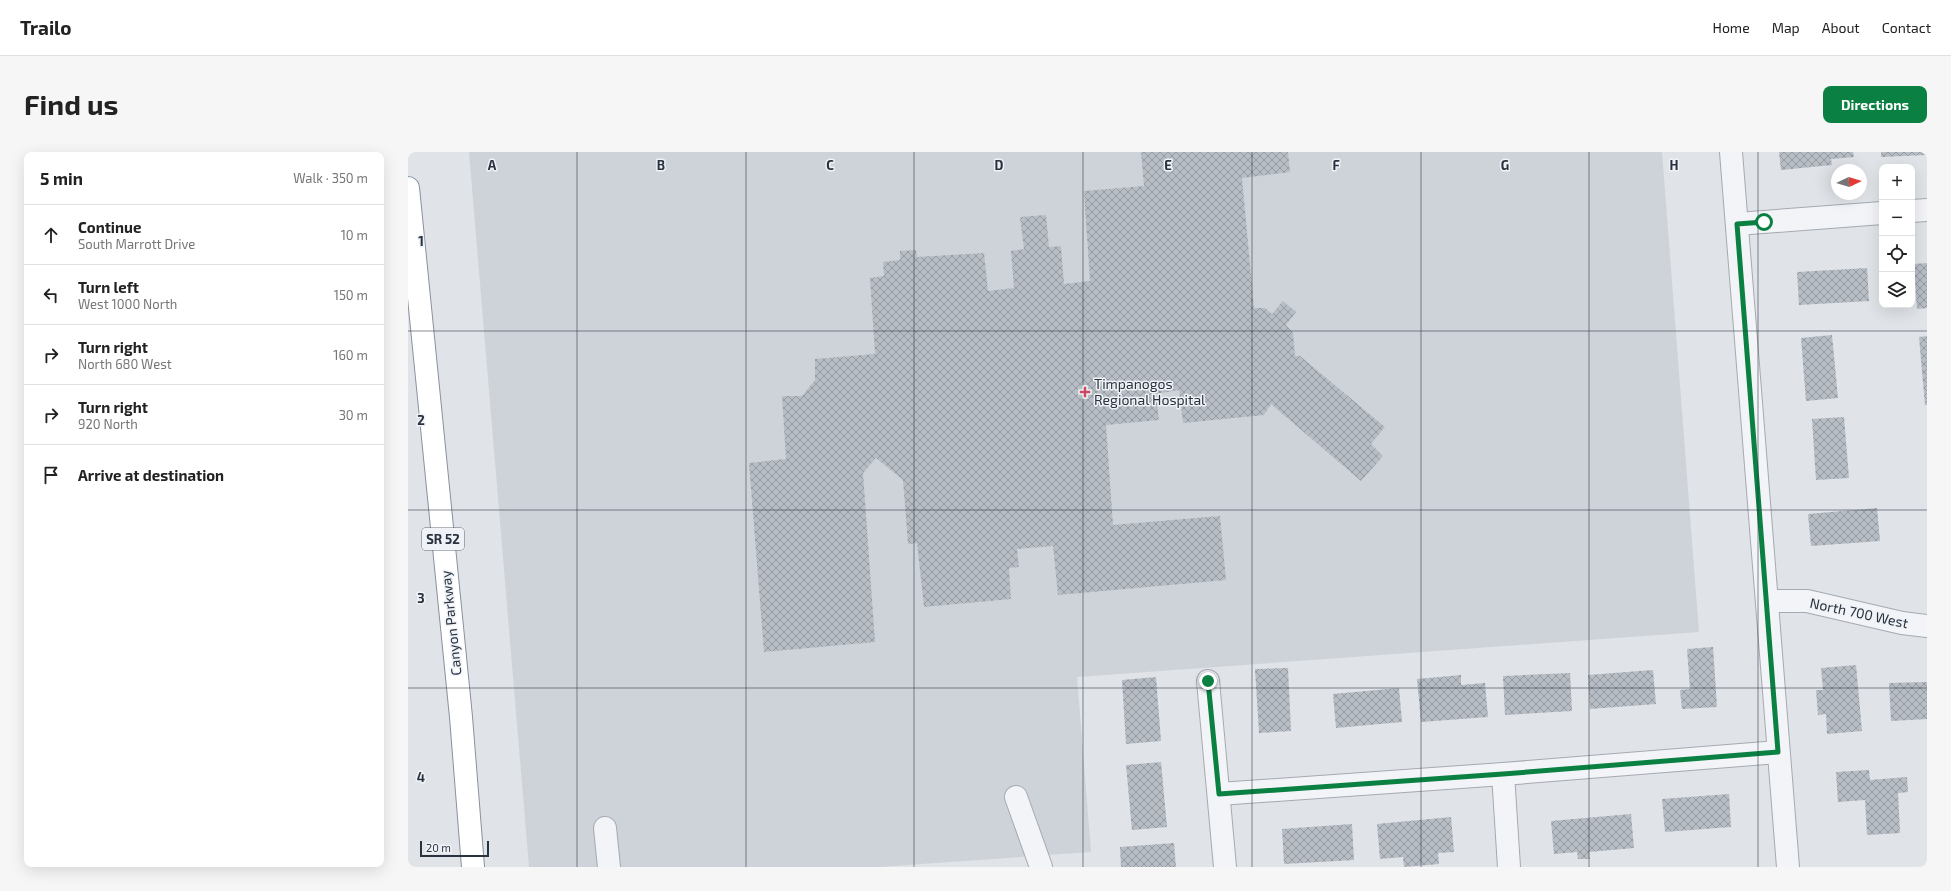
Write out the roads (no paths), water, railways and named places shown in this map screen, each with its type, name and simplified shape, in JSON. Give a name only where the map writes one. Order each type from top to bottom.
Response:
[{"type":"highway","name":"Canyon Parkway","points":[[408,188],[460,717],[473,867]]},
{"type":"street","points":[[1731,152],[1788,867]]},
{"type":"street","points":[[1915,211],[1927,210]]},
{"type":"street","points":[[1737,224],[1879,213]]},
{"type":"street","name":"North 700 West","points":[[1767,601],[1808,601],[1902,623],[1927,626]]},
{"type":"street","points":[[1208,681],[1225,867]]},
{"type":"street","points":[[1219,794],[1503,774],[1778,752]]},
{"type":"street","points":[[1503,774],[1509,867]]},
{"type":"street","points":[[1016,797],[1041,867]]},
{"type":"street","points":[[605,828],[609,867]]},
{"type":"place","name":"Timpanogos Regional Hospital","points":[[1085,392]]}]
